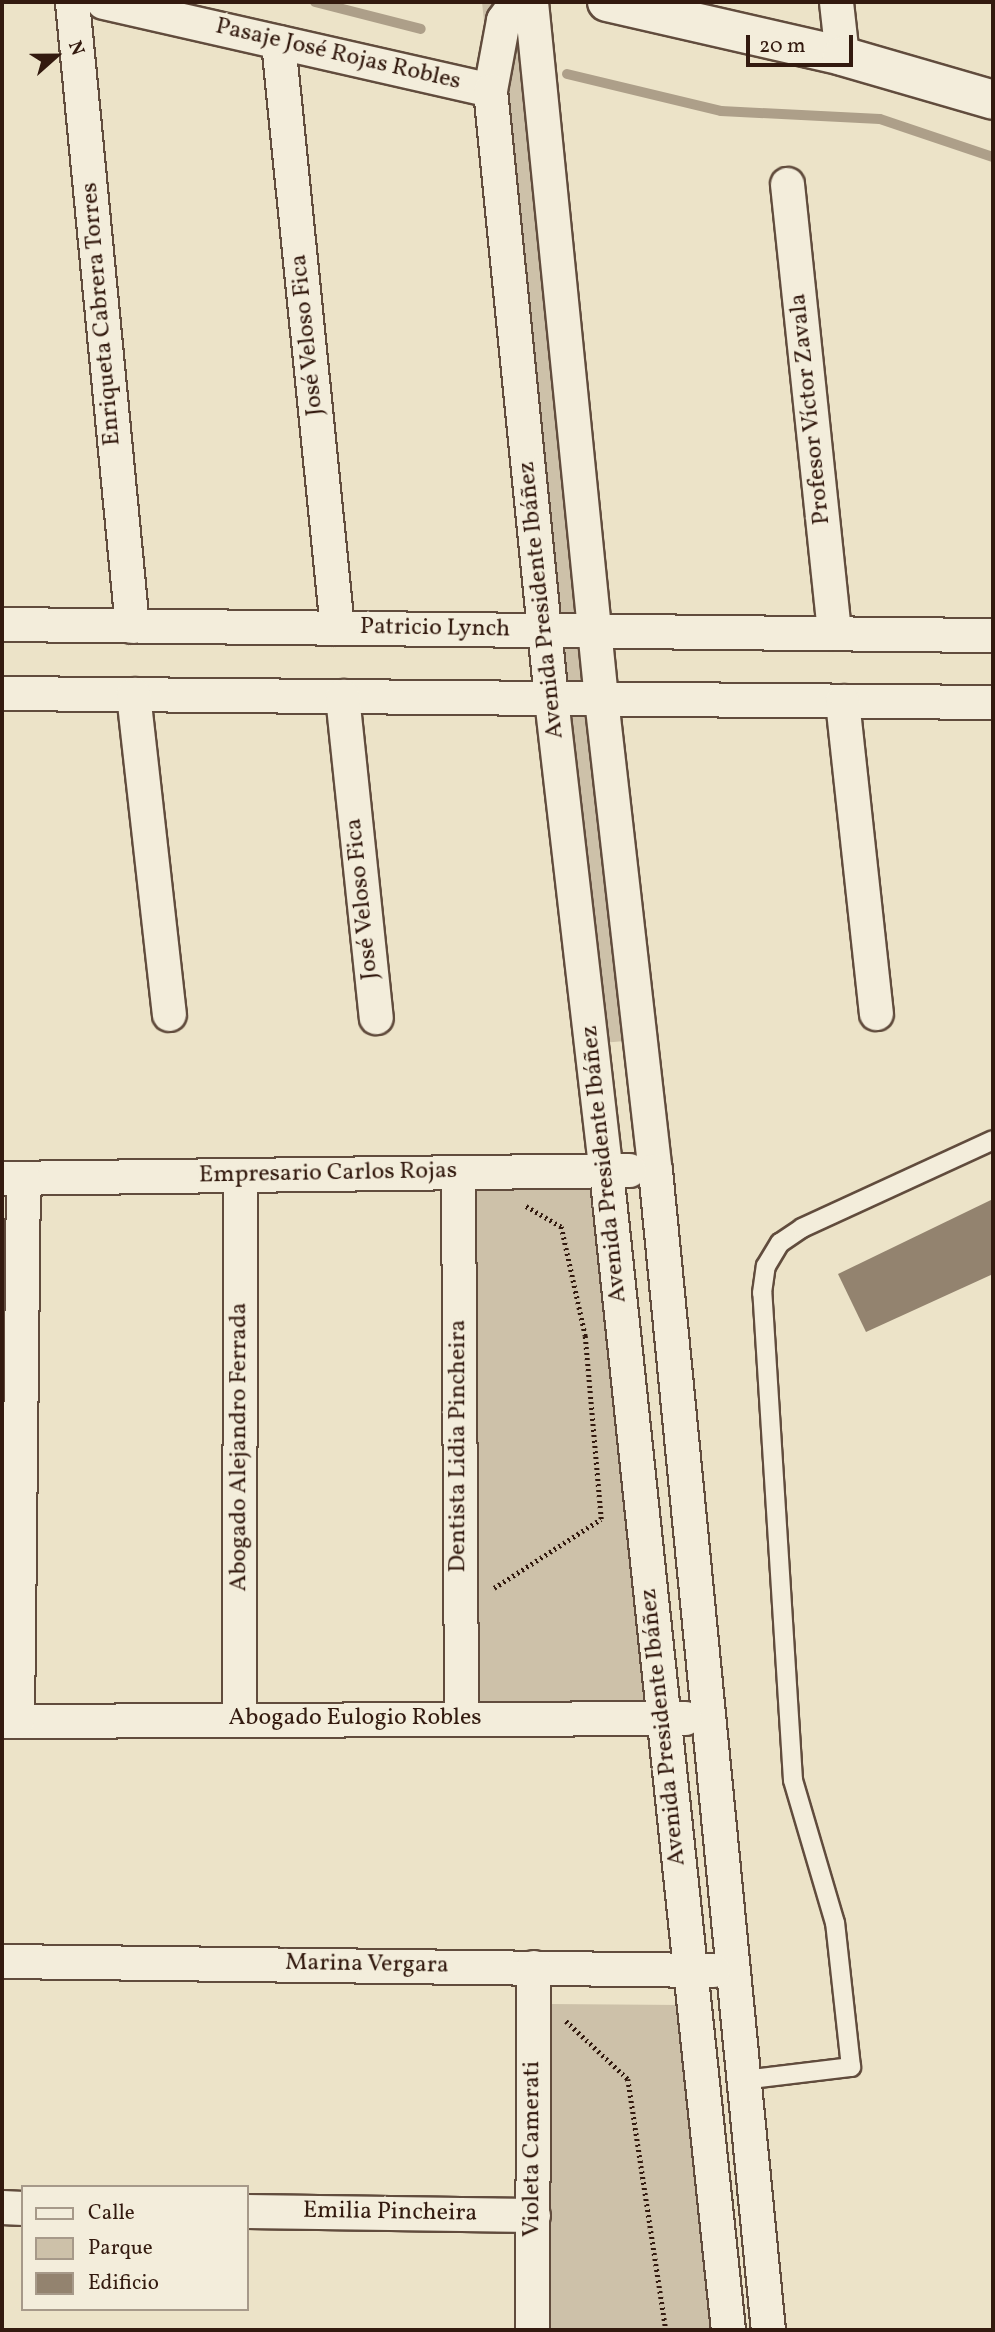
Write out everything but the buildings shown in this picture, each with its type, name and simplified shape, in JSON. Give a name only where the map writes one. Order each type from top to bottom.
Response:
[{"type":"street","name":"Enriqueta Cabrera Torres","points":[[72,2],[132,626]]},
{"type":"street","name":"Pasaje José Rojas Robles","points":[[103,2],[491,90]]},
{"type":"street","name":"Avenida Presidente Ibáñez","points":[[516,2],[503,20],[491,90],[551,699],[606,1171],[728,2330]]},
{"type":"street","name":"Avenida Presidente Ibáñez","points":[[531,2],[593,631],[655,1170],[768,2330]]},
{"type":"street","points":[[607,2],[842,56],[993,100]]},
{"type":"street","points":[[836,2],[842,56]]},
{"type":"street","name":"José Veloso Fica","points":[[278,42],[337,628]]},
{"type":"street","name":"Profesor Víctor Zavala","points":[[787,184],[834,633]]},
{"type":"street","name":"Patricio Lynch","points":[[2,624],[993,635]]},
{"type":"street","points":[[2,693],[993,702]]},
{"type":"street","points":[[133,694],[169,1014]]},
{"type":"street","name":"José Veloso Fica","points":[[342,696],[376,1017]]},
{"type":"street","points":[[842,701],[876,1013]]},
{"type":"street","name":"Empresario Carlos Rojas","points":[[12,1178],[655,1170]]},
{"type":"street","name":"Dentista Lidia Pincheira","points":[[458,1173],[461,1718]]},
{"type":"street","name":"Abogado Alejandro Ferrada","points":[[239,1720],[240,1175]]},
{"type":"street","points":[[9,1721],[12,1178]]},
{"type":"street","name":"Abogado Eulogio Robles","points":[[9,1721],[708,1719]]},
{"type":"street","name":"Marina Vergara","points":[[2,1961],[733,1970]]},
{"type":"street","name":"Violeta Camerati","points":[[532,2330],[533,1967]]},
{"type":"street","points":[[2,2207],[21,2207]]},
{"type":"street","name":"Emilia Pincheira","points":[[248,2211],[533,2215]]},
{"type":"lane","points":[[743,2080],[851,2067],[835,1923],[793,1780],[762,1293],[766,1266],[780,1243],[802,1228],[993,1140]]},
{"type":"path","points":[[486,1593],[601,1519],[585,1336],[561,1227],[518,1203]]},
{"type":"path","points":[[533,2007],[548,2004],[628,2079],[666,2330]]},
{"type":"green space","points":[[482,2],[521,2],[625,1041],[590,1044]]},
{"type":"green space","points":[[471,1184],[595,1185],[654,1702],[475,1705]]},
{"type":"green space","points":[[548,2004],[682,2005],[711,2330],[551,2330]]},
{"type":"waterway","points":[[315,2],[421,29]]},
{"type":"waterway","points":[[567,74],[721,111],[880,119],[993,157]]}]
